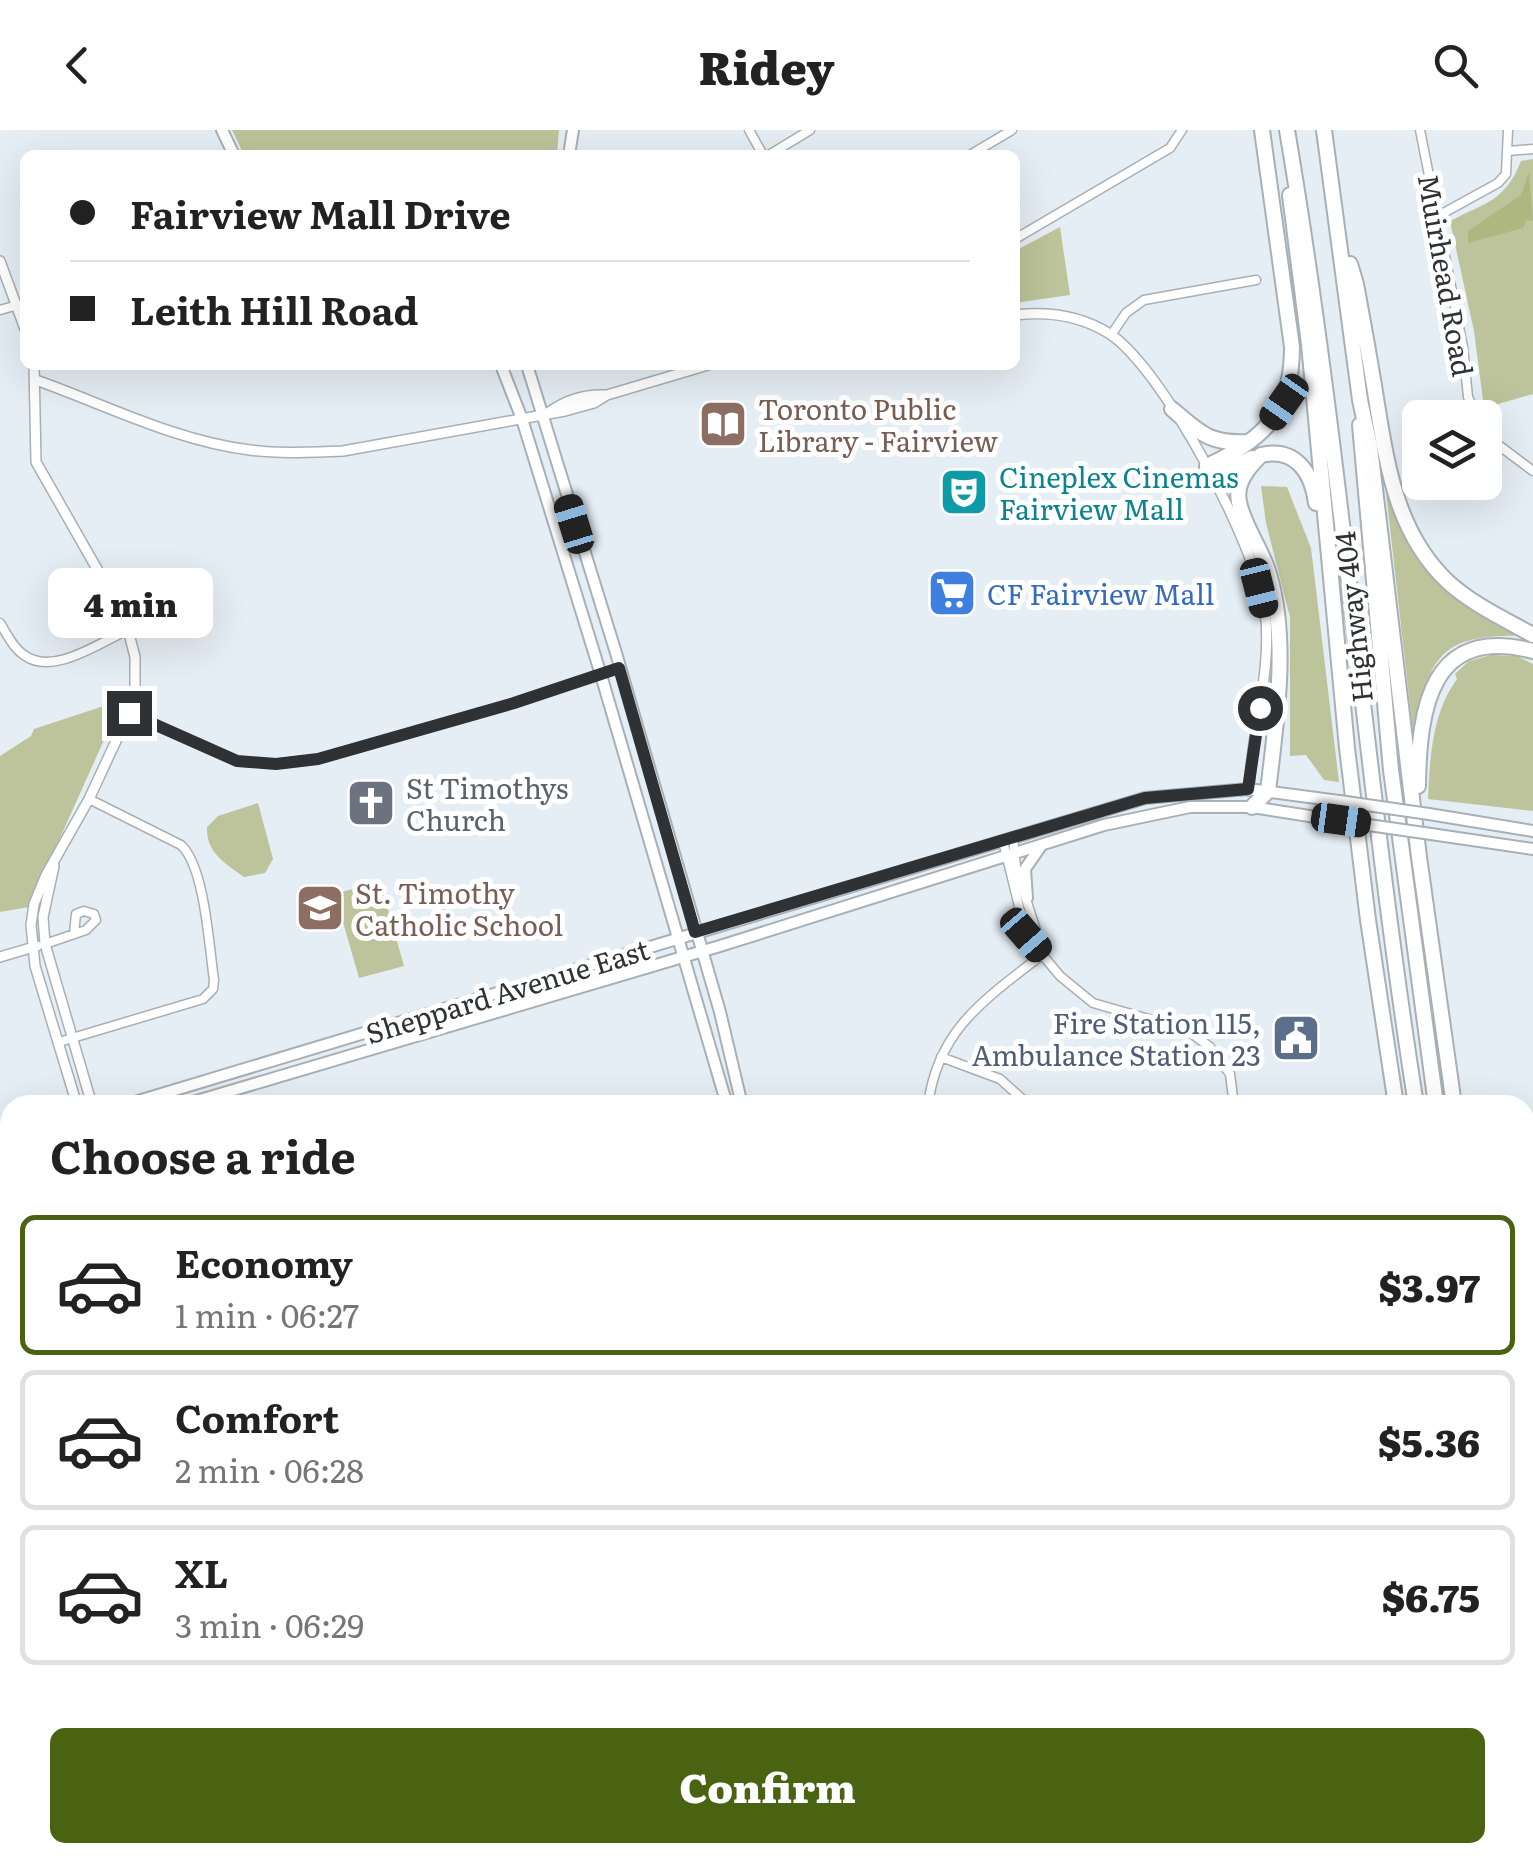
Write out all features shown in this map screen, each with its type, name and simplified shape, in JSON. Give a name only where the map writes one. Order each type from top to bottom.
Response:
[{"type":"highway","points":[[1210,472],[1269,424],[1284,402],[1292,377],[1292,347],[1262,130]]},
{"type":"highway","points":[[1286,130],[1284,154],[1309,344],[1347,748],[1394,1095]]},
{"type":"highway","name":"Highway 404","points":[[1286,130],[1314,289],[1364,731],[1414,1095]]},
{"type":"highway","name":"Highway 404","points":[[1324,130],[1360,400],[1370,448],[1419,857],[1453,1095]]},
{"type":"highway","points":[[1339,231],[1356,284],[1388,473],[1407,526],[1420,550],[1448,582],[1469,599],[1533,635]]},
{"type":"highway","name":"Highway 404","points":[[1360,400],[1359,448],[1392,770],[1435,1095]]},
{"type":"highway","points":[[1172,409],[1208,439],[1248,442]]},
{"type":"highway","points":[[1210,472],[1261,455],[1288,456],[1307,471],[1314,487],[1348,812],[1368,920]]},
{"type":"highway","points":[[1252,806],[1268,791],[1280,645],[1279,616],[1269,572],[1238,499],[1246,470],[1261,455]]},
{"type":"highway","points":[[1419,857],[1418,756],[1423,710],[1432,686],[1452,660],[1469,650],[1502,644],[1533,651]]},
{"type":"main road","points":[[503,370],[522,419],[601,675],[724,1095]]},
{"type":"main road","points":[[528,370],[702,951],[739,1095]]},
{"type":"main road","name":"Sheppard Avenue East","points":[[159,1095],[1145,798],[1248,789],[1533,831]]},
{"type":"main road","name":"Sheppard Avenue East","points":[[217,1095],[702,951],[1104,825],[1190,806],[1252,806],[1533,849]]},
{"type":"main road","points":[[1027,898],[1025,869],[1042,846]]},
{"type":"street","points":[[775,150],[810,130]]},
{"type":"street","points":[[978,150],[1012,130]]},
{"type":"street","points":[[1020,236],[1170,148],[1182,130]]},
{"type":"street","name":"Muirhead Road","points":[[1420,130],[1472,400]]},
{"type":"street","points":[[1438,216],[1498,183],[1506,174],[1508,130]]},
{"type":"street","points":[[1508,151],[1533,149]]},
{"type":"street","points":[[0,261],[20,311]]},
{"type":"street","points":[[1112,336],[1126,313],[1144,300],[1256,280]]},
{"type":"street","points":[[0,310],[18,304]]},
{"type":"street","points":[[1020,316],[1060,314],[1112,336],[1148,375],[1210,472],[1254,566],[1265,609],[1266,658],[1248,789],[1252,806]]},
{"type":"street","points":[[35,370],[34,444],[40,474],[130,629],[136,674],[129,713],[34,904],[31,925],[35,966],[74,1095]]},
{"type":"street","points":[[36,380],[190,436],[250,450],[342,451],[594,403],[608,395],[691,370]]},
{"type":"street","points":[[1502,448],[1533,472]]},
{"type":"street","points":[[0,623],[21,653],[44,662],[64,658],[130,629]]},
{"type":"street","points":[[129,713],[237,761],[276,764],[318,759],[619,668]]},
{"type":"street","points":[[60,1042],[202,999],[212,990],[214,980],[190,854],[181,845],[89,799]]},
{"type":"street","points":[[1008,840],[1026,935],[1060,976],[1093,1003],[1187,1030],[1210,1047],[1230,1074],[1233,1095]]},
{"type":"street","points":[[1011,856],[1043,954]]},
{"type":"street","points":[[54,866],[43,917],[46,948],[89,1095]]},
{"type":"street","points":[[0,958],[46,948],[74,934]]},
{"type":"street","points":[[931,1095],[941,1057],[964,1018],[1043,954]]},
{"type":"street","points":[[941,1057],[1000,1079],[1018,1095]]},
{"type":"green space","points":[[232,130],[559,130],[557,150],[242,150]]},
{"type":"green space","points":[[1533,159],[1533,394],[1502,403],[1483,400],[1474,331],[1450,221],[1501,193],[1521,161]]},
{"type":"green space","points":[[1529,172],[1533,221],[1526,220],[1523,228],[1468,243],[1468,231],[1521,195]]},
{"type":"green space","points":[[1060,227],[1070,295],[1020,302],[1020,248]]},
{"type":"green space","points":[[1261,486],[1287,487],[1311,548],[1339,782],[1324,780],[1306,755],[1290,756],[1290,617],[1266,523]]},
{"type":"green space","points":[[1386,492],[1414,553],[1436,582],[1473,608],[1527,636],[1475,639],[1444,654],[1426,683],[1413,732]]},
{"type":"green space","points":[[1491,655],[1517,656],[1533,664],[1533,811],[1428,799],[1434,736],[1442,706],[1457,679],[1455,674],[1469,661]]},
{"type":"green space","points":[[122,700],[29,907],[0,912],[0,756],[31,736],[34,729]]},
{"type":"green space","points":[[258,803],[273,859],[265,873],[244,877],[213,851],[207,827],[218,816]]},
{"type":"green space","points":[[380,881],[404,966],[359,978],[335,894]]},
{"type":"water","points":[[450,906],[457,930],[442,934],[435,910]]},
{"type":"place","name":"Toronto Public Library - Fairview","points":[[723,424]]},
{"type":"place","name":"Cineplex Cinemas Fairview Mall","points":[[964,492]]},
{"type":"place","name":"CF Fairview Mall","points":[[952,593]]},
{"type":"place","name":"St Timothys Church","points":[[371,803]]},
{"type":"place","name":"St. Timothy Catholic School","points":[[320,908]]},
{"type":"place","name":"Fire Station 115, Ambulance Station 23","points":[[1296,1038]]},
{"type":"route","points":[[129,713],[237,761],[276,764],[318,759],[514,703],[619,668],[695,932],[1145,798],[1248,789],[1260,708]]}]
